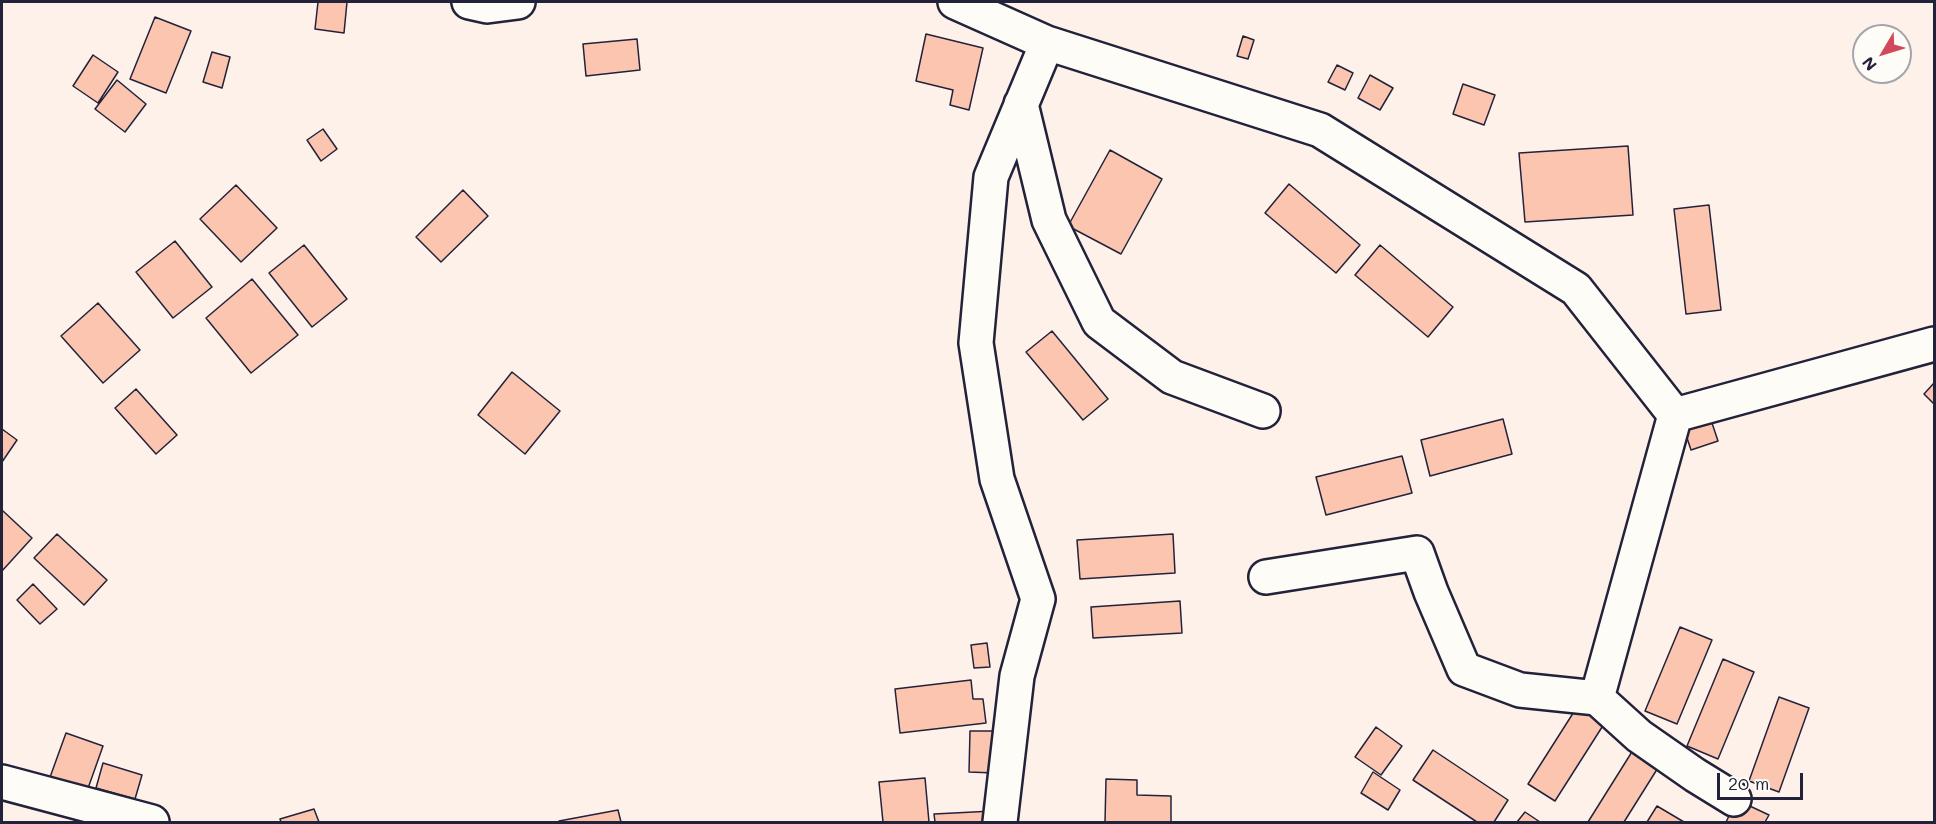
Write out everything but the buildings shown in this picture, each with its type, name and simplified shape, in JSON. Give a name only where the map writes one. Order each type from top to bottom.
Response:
[{"type":"street","points":[[469,2],[487,6],[518,2]]},
{"type":"street","points":[[955,2],[1047,43],[1320,129],[1576,289],[1675,415]]},
{"type":"street","points":[[1000,822],[1017,676],[1038,599],[997,478],[976,342],[991,177],[1047,43]]},
{"type":"street","points":[[1021,104],[1049,220],[1099,322],[1172,376],[1263,411]]},
{"type":"street","points":[[1675,415],[1935,344]]},
{"type":"street","points":[[1597,698],[1675,415]]},
{"type":"street","points":[[1266,577],[1417,553],[1464,669],[1520,690],[1597,698],[1639,736],[1734,799]]},
{"type":"street","points":[[2,782],[152,822]]}]
